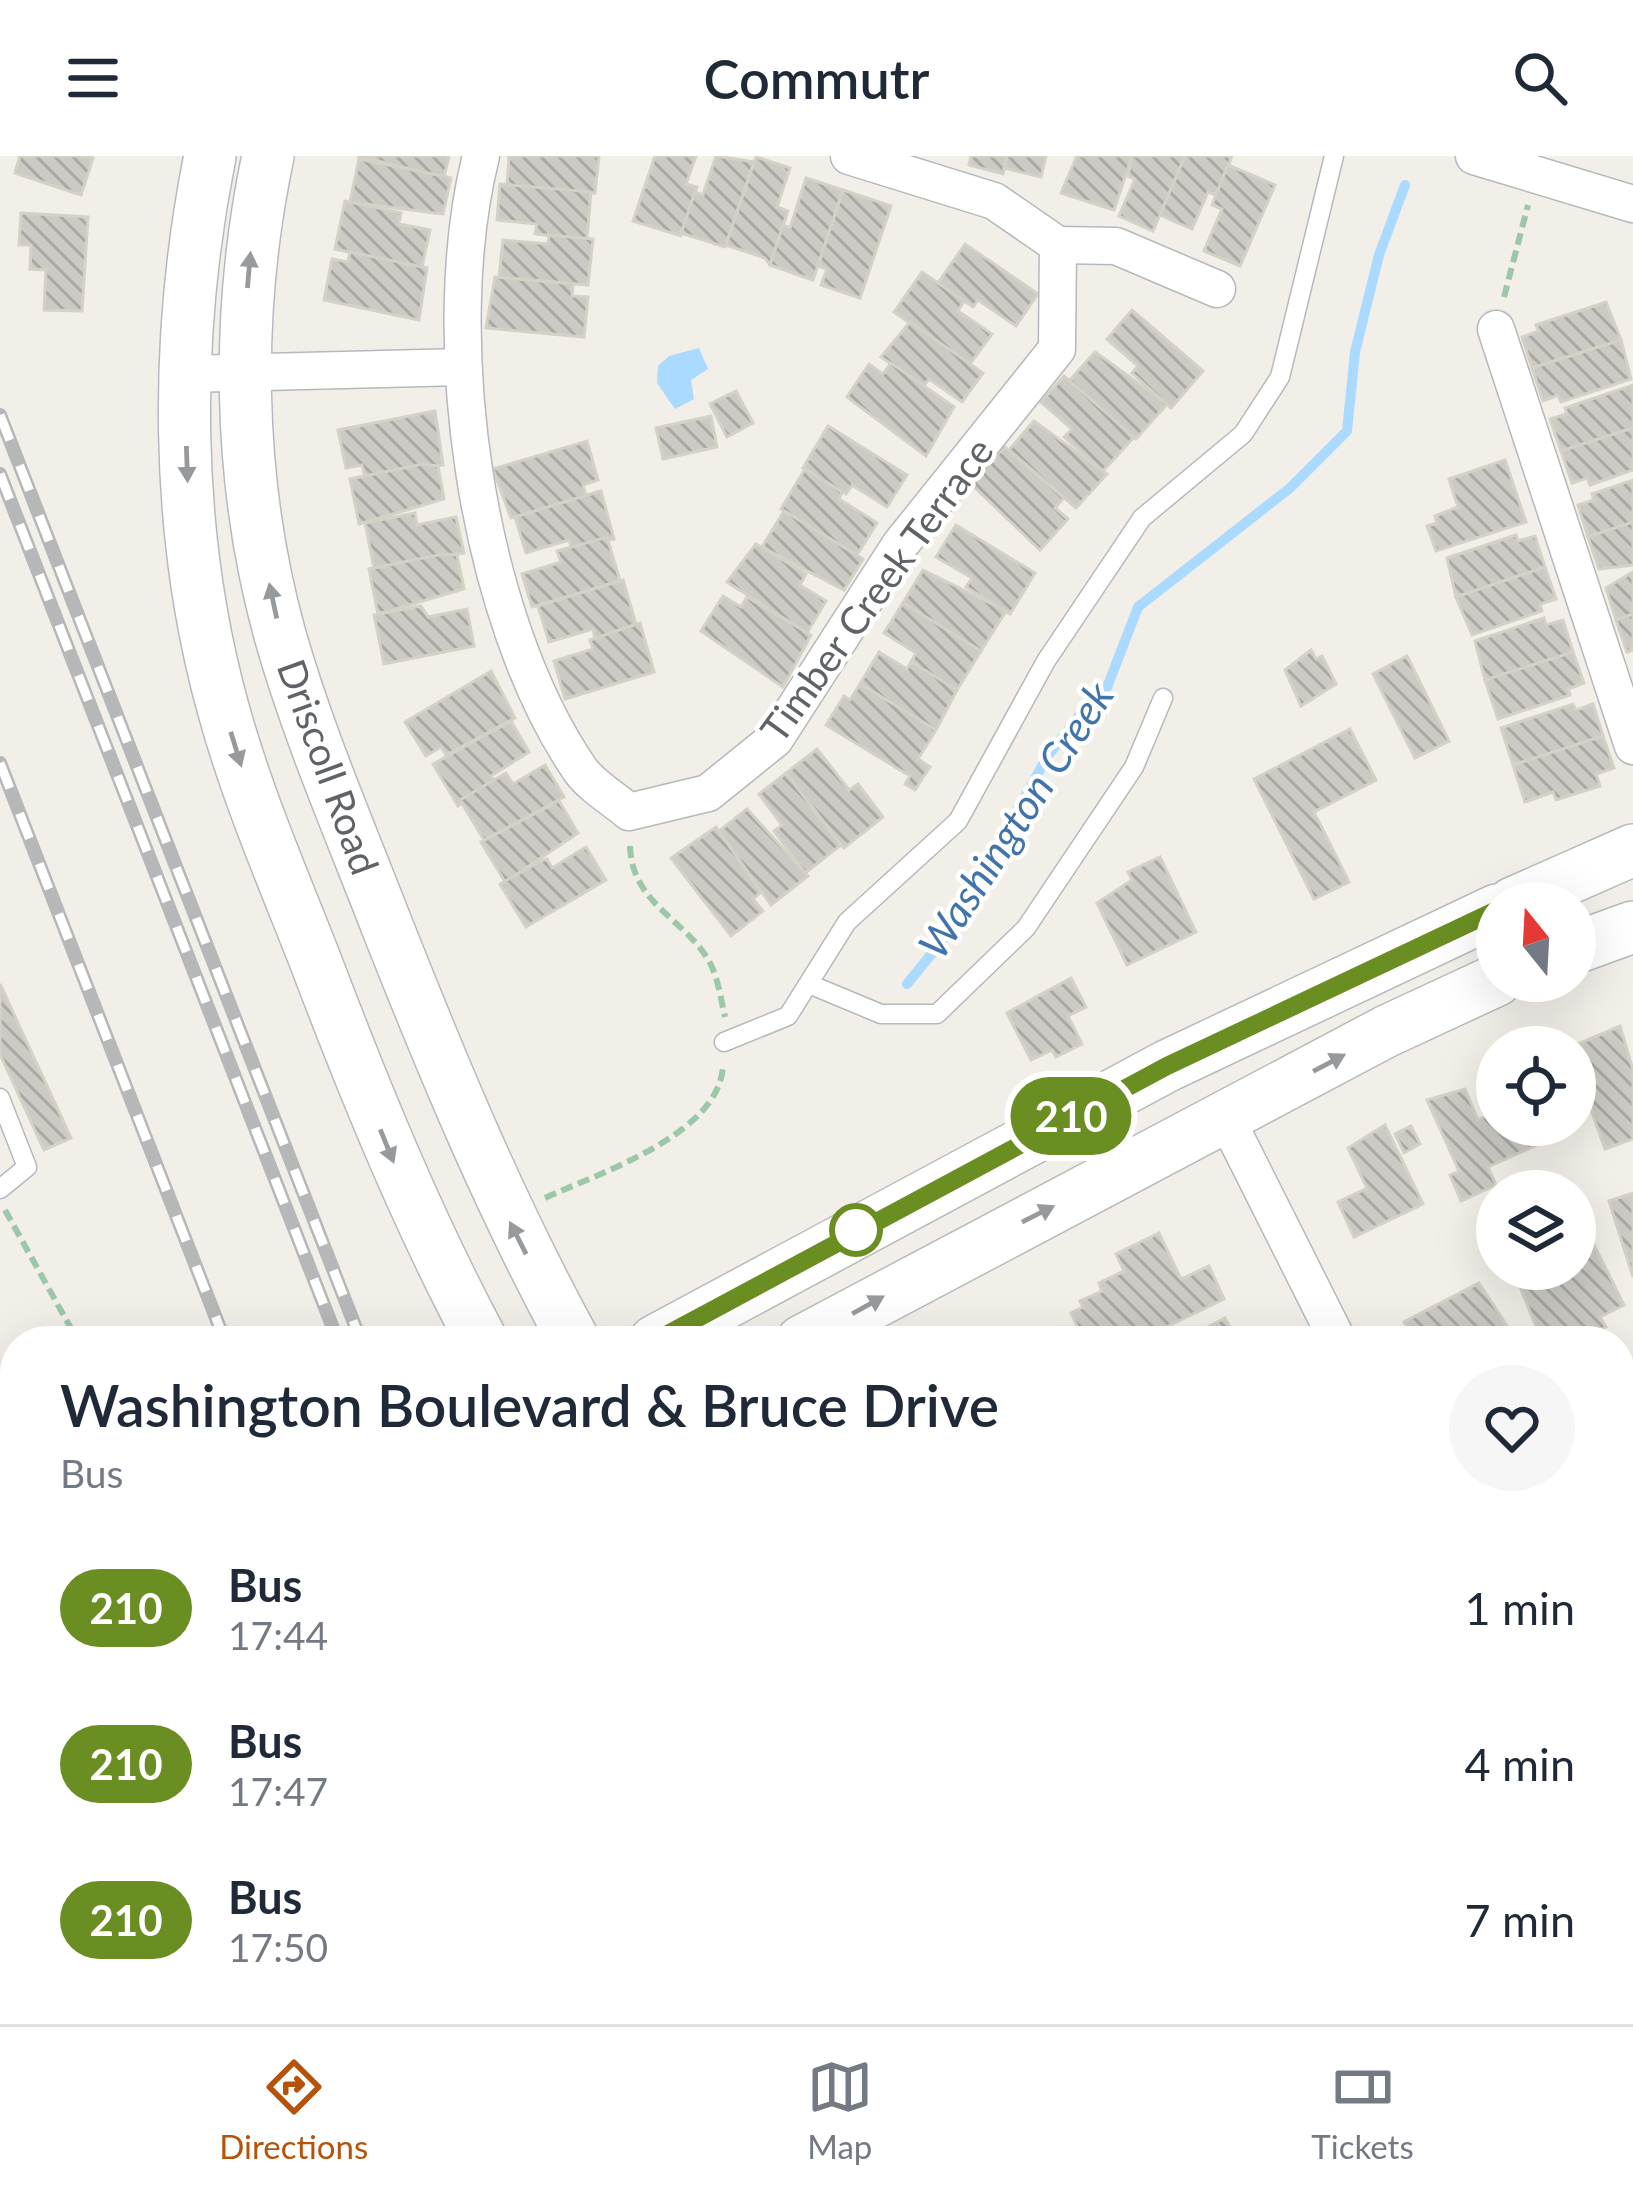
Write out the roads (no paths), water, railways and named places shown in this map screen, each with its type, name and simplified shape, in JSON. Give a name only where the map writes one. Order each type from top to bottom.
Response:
[{"type":"street","name":"Driscoll Road","points":[[210,156],[195,248],[187,374],[195,579],[223,708],[380,1129],[475,1326]]},
{"type":"street","name":"Driscoll Road","points":[[268,156],[251,250],[245,373],[256,503],[285,650],[447,1079],[506,1215],[566,1326]]},
{"type":"street","points":[[187,374],[462,367],[466,217],[482,156]]},
{"type":"street","points":[[849,156],[994,201],[1058,245],[1116,246],[1217,289]]},
{"type":"street","points":[[1474,156],[1633,204]]},
{"type":"street","name":"Timber Creek Terrace","points":[[462,367],[497,588],[537,695],[584,775],[629,812],[708,793],[775,740],[900,545],[1057,349],[1058,245]]},
{"type":"street","points":[[1496,329],[1633,746]]},
{"type":"street","points":[[1561,882],[1633,850]]},
{"type":"street","points":[[683,1326],[1167,1066],[1476,920]]},
{"type":"street","points":[[1596,940],[1633,927]]},
{"type":"street","points":[[831,1326],[1387,1031],[1476,990]]},
{"type":"street","points":[[1226,1118],[1330,1326]]},
{"type":"lane","points":[[724,1042],[788,1016],[847,922],[958,821],[1046,661],[1142,518],[1243,434],[1280,377],[1334,156]]},
{"type":"lane","points":[[809,984],[880,1014],[937,1014],[1026,928],[1134,767],[1163,698]]},
{"type":"lane","points":[[0,1098],[27,1167],[0,1189]]},
{"type":"water","points":[[699,348],[708,369],[691,380],[694,399],[675,409],[657,383],[658,366],[669,356]]},
{"type":"waterway","name":"Washington Creek","points":[[907,984],[951,930],[1047,757],[1078,717],[1103,698],[1138,607],[1290,488],[1347,431],[1355,352],[1379,255],[1405,185]]},
{"type":"railway","points":[[0,415],[355,1326]]},
{"type":"railway","points":[[0,474],[332,1326]]},
{"type":"railway","points":[[0,763],[219,1326]]}]
